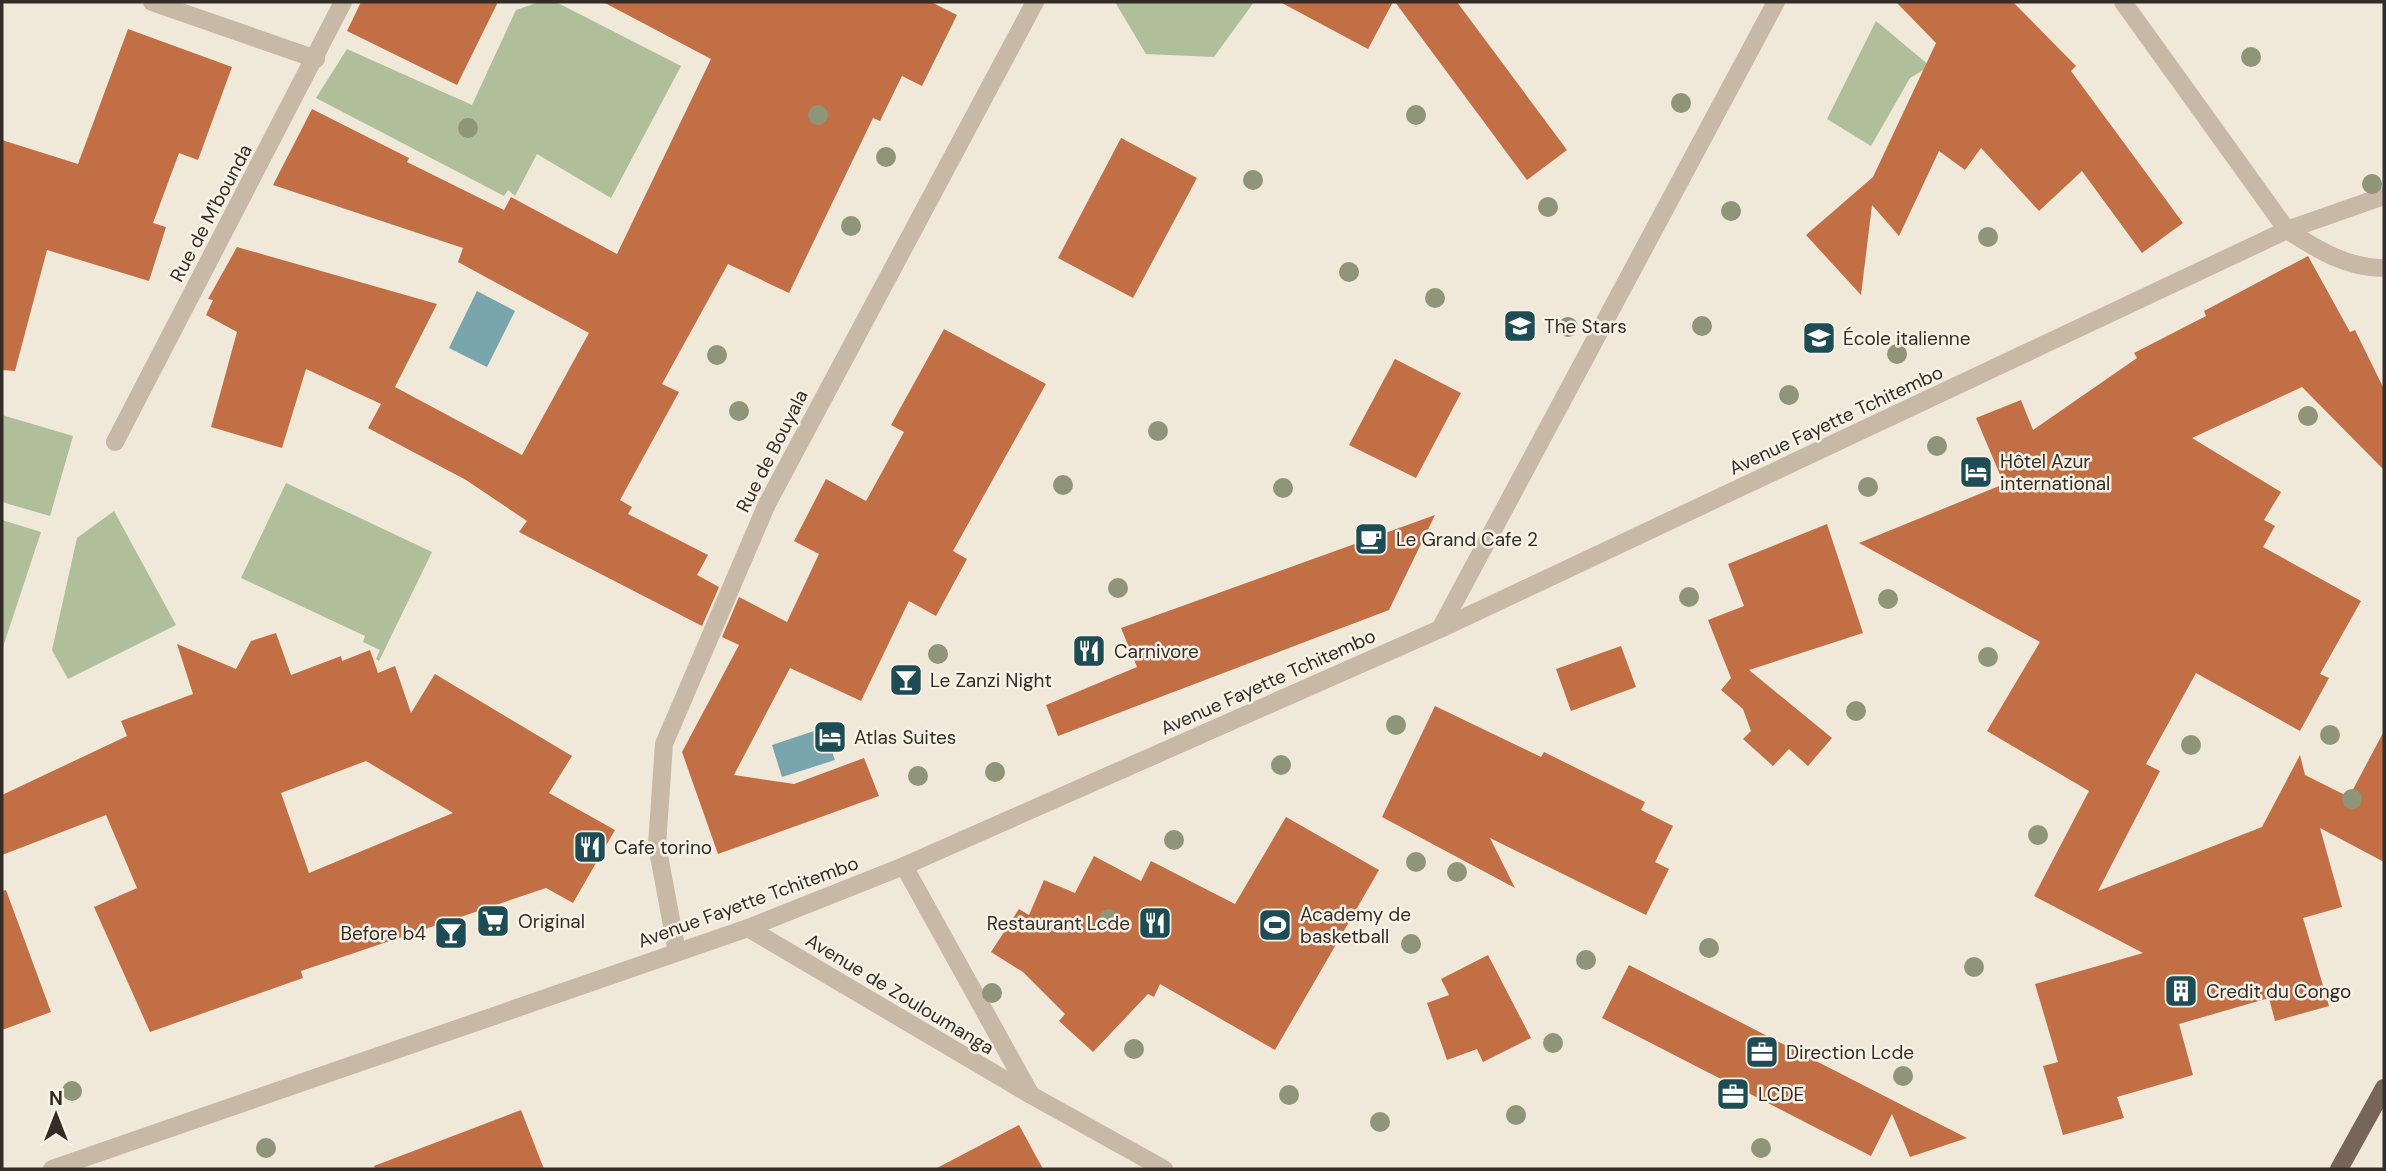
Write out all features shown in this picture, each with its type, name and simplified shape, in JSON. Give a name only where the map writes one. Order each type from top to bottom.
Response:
[{"type":"main road","points":[[2339,1169],[2384,1088]]},
{"type":"street","points":[[152,2],[316,59]]},
{"type":"street","name":"Rue de M'bounda","points":[[115,442],[316,59],[342,2]]},
{"type":"street","name":"Rue de Bouyala","points":[[677,952],[657,845],[664,744],[767,504],[1035,2]]},
{"type":"street","points":[[1440,629],[1776,2]]},
{"type":"street","points":[[2123,2],[2287,230],[2327,256],[2370,268],[2384,268]]},
{"type":"street","name":"Avenue Fayette Tchitembo","points":[[52,1169],[748,928],[904,866],[1440,629],[2287,230],[2384,196]]},
{"type":"street","name":"Avenue de Zouloumanga","points":[[904,866],[1031,1095]]},
{"type":"street","name":"Avenue de Zouloumanga","points":[[748,928],[1031,1095],[1164,1169]]},
{"type":"green space","points":[[539,2],[556,2],[681,66],[611,198],[537,154],[515,196],[508,190],[504,196],[316,98],[347,49],[472,105],[516,10]]},
{"type":"green space","points":[[1115,2],[1254,2],[1214,57],[1146,54]]},
{"type":"green space","points":[[1876,21],[1930,66],[1910,78],[1871,146],[1827,119]]},
{"type":"green space","points":[[2,415],[73,436],[50,516],[2,502]]},
{"type":"green space","points":[[286,483],[432,552],[379,661],[376,659],[380,650],[363,642],[365,636],[241,578]]},
{"type":"green space","points":[[114,511],[176,625],[68,679],[52,650],[77,538]]},
{"type":"green space","points":[[2,520],[41,532],[2,650]]},
{"type":"water","points":[[477,291],[515,311],[487,367],[449,348]]},
{"type":"water","points":[[823,728],[835,760],[782,777],[772,745]]},
{"type":"building","points":[[361,2],[498,2],[457,85],[347,31]]},
{"type":"building","points":[[603,2],[931,2],[957,15],[922,86],[902,76],[880,121],[873,118],[789,293],[728,264],[662,384],[679,392],[620,500],[632,507],[628,514],[708,555],[697,575],[719,587],[702,626],[519,532],[527,521],[466,480],[368,428],[381,404],[306,369],[282,448],[211,427],[237,332],[206,315],[213,300],[208,299],[237,247],[437,304],[395,387],[522,455],[589,333],[458,262],[463,248],[273,185],[312,109],[409,158],[407,162],[504,210],[511,197],[617,254],[711,59]]},
{"type":"building","points":[[1280,2],[1393,2],[1368,49]]},
{"type":"building","points":[[1395,2],[1457,2],[1567,150],[1527,180]]},
{"type":"building","points":[[1896,2],[2013,2],[2076,66],[2071,71],[2183,223],[2142,253],[2082,171],[2039,211],[1981,148],[1965,170],[1939,151],[1899,236],[1872,205],[1861,295],[1806,235],[1873,177],[1936,43]]},
{"type":"building","points":[[128,29],[232,67],[198,160],[179,153],[153,223],[166,227],[149,281],[47,250],[15,371],[2,370],[2,140],[78,164]]},
{"type":"building","points":[[1121,138],[1197,178],[1133,298],[1058,258]]},
{"type":"building","points":[[2308,256],[2350,332],[2355,330],[2384,389],[2384,470],[2302,387],[2192,438],[2281,492],[2264,520],[2275,526],[2263,547],[2361,601],[2320,674],[2329,678],[2300,731],[2196,673],[2146,764],[2160,771],[2098,891],[2262,827],[2300,755],[2305,775],[2349,797],[2384,731],[2384,862],[2320,828],[2342,907],[2303,918],[2329,1006],[2275,1021],[2269,998],[2179,1024],[2193,1075],[2117,1097],[2124,1118],[2063,1135],[2043,1066],[2058,1062],[2035,984],[2143,953],[2034,896],[2089,791],[1987,731],[2040,642],[1859,543],[2004,484],[1976,418],[2021,400],[2033,430],[2137,358],[2134,353],[2206,316],[2204,311]]},
{"type":"building","points":[[944,329],[1046,384],[953,551],[967,559],[936,616],[909,601],[861,701],[790,668],[734,775],[794,784],[864,758],[879,796],[718,854],[682,752],[739,645],[722,637],[739,597],[787,622],[819,554],[794,541],[826,479],[866,501],[904,432],[891,425]]},
{"type":"building","points":[[1395,359],[1461,393],[1416,478],[1349,445]]},
{"type":"building","points":[[1435,515],[1389,610],[1058,736],[1046,705],[1137,667],[1121,628]]},
{"type":"building","points":[[1827,524],[1863,633],[1749,670],[1832,738],[1808,766],[1789,749],[1773,766],[1743,739],[1751,731],[1743,709],[1721,690],[1731,678],[1708,620],[1744,606],[1728,564]]},
{"type":"building","points":[[276,633],[291,675],[341,656],[342,661],[370,650],[378,673],[395,666],[411,713],[435,674],[572,756],[549,793],[615,830],[573,903],[546,888],[301,971],[303,978],[150,1032],[94,907],[137,888],[106,815],[2,855],[2,795],[127,736],[121,721],[193,694],[177,644],[236,669],[251,641]],"holes":[[[366,761],[453,813],[309,873],[281,793]]]},
{"type":"building","points":[[1621,646],[1636,687],[1571,711],[1556,669]]},
{"type":"building","points":[[1435,706],[1541,757],[1544,752],[1645,802],[1641,810],[1673,826],[1655,862],[1669,869],[1646,915],[1490,838],[1515,888],[1382,817]]},
{"type":"building","points":[[1286,817],[1379,870],[1275,1050],[1160,984],[1154,997],[1148,994],[1093,1052],[1059,1021],[1065,1014],[1023,972],[991,952],[1019,909],[1029,915],[1044,880],[1075,893],[1094,856],[1141,881],[1151,861],[1235,904]]},
{"type":"building","points":[[6,890],[51,1012],[2,1030],[2,891]]},
{"type":"building","points":[[1488,955],[1531,1038],[1483,1062],[1477,1049],[1447,1060],[1427,1003],[1449,995],[1441,979]]},
{"type":"building","points":[[1629,965],[1967,1138],[1910,1157],[1892,1114],[1871,1156],[1602,1018]]},
{"type":"building","points":[[521,1110],[544,1169],[375,1169],[374,1166]]},
{"type":"building","points":[[1019,1125],[1043,1169],[935,1169]]},
{"type":"place","name":"The Stars","points":[[1520,326]]},
{"type":"place","name":"École italienne","points":[[1819,338]]},
{"type":"place","name":"Hôtel Azur international","points":[[1976,472]]},
{"type":"place","name":"Le Grand Cafe 2","points":[[1371,539]]},
{"type":"place","name":"Carnivore","points":[[1089,651]]},
{"type":"place","name":"Le Zanzi Night","points":[[906,680]]},
{"type":"place","name":"Atlas Suites","points":[[830,737]]},
{"type":"place","name":"Cafe torino","points":[[590,847]]},
{"type":"place","name":"Original","points":[[493,921]]},
{"type":"place","name":"Restaurant Lcde","points":[[1155,923]]},
{"type":"place","name":"Academy de basketball","points":[[1275,925]]},
{"type":"place","name":"Before b4","points":[[451,933]]},
{"type":"place","name":"Credit du Congo","points":[[2181,991]]},
{"type":"place","name":"Direction Lcde","points":[[1762,1052]]},
{"type":"place","name":"LCDE","points":[[1733,1094]]}]
